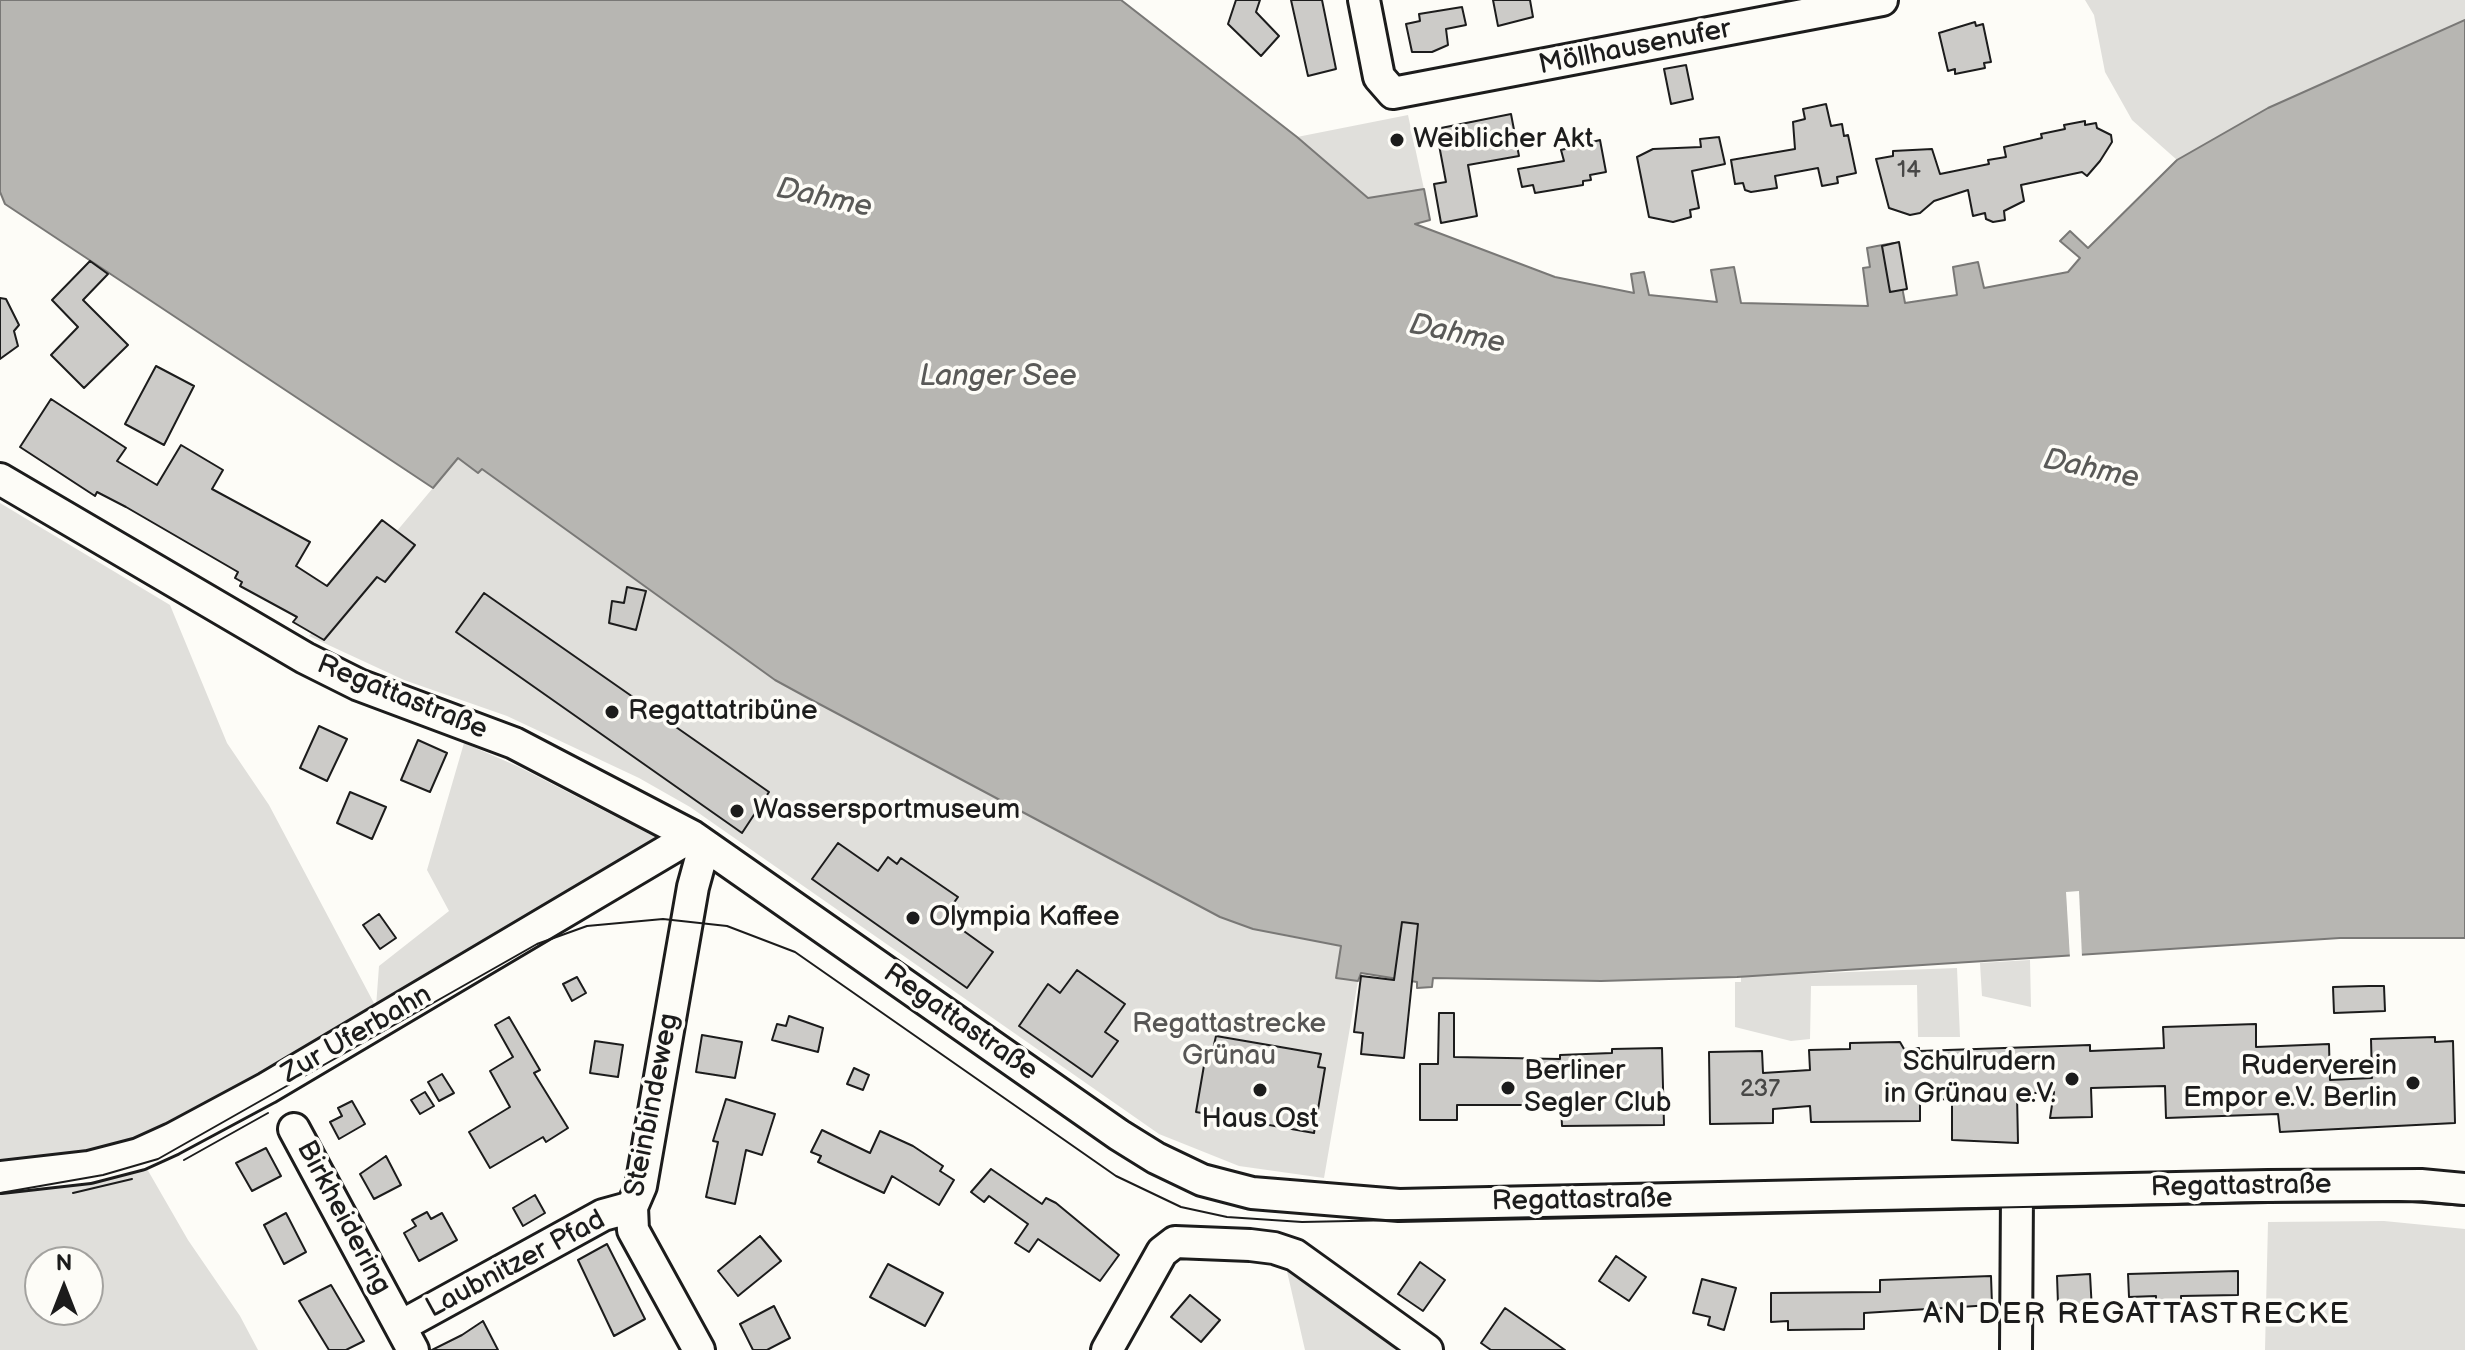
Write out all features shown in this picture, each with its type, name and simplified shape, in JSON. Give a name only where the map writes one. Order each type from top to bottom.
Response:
[{"type":"street","name":"Möllhausenufer","points":[[1364,0],[1379,77],[1388,91],[1411,91],[1734,14],[1882,0]]},
{"type":"street","name":"Regattastraße","points":[[0,479],[305,658],[359,685],[514,743],[698,842],[1156,1158],[1202,1180],[1252,1193],[1399,1205],[2283,1185],[2421,1185],[2465,1189]]},
{"type":"street","name":"Zur Uferbahn","points":[[0,1177],[89,1167],[139,1154],[172,1139],[698,842]]},
{"type":"street","name":"Steinbindeweg","points":[[698,842],[693,887],[641,1186],[632,1207],[633,1230],[699,1350]]},
{"type":"street","name":"Birkheidering","points":[[294,1129],[407,1338]]},
{"type":"street","points":[[1250,1245],[1252,1193]]},
{"type":"street","points":[[2016,1350],[2017,1193]]},
{"type":"street","name":"Laubnitzer Pfad","points":[[407,1338],[603,1215],[632,1207]]},
{"type":"street","points":[[1107,1350],[1162,1252],[1175,1242],[1250,1245],[1295,1255],[1427,1350]]},
{"type":"green space","points":[[2085,0],[2465,0],[2465,20],[2268,108],[2177,160],[2132,120],[2105,72],[2094,15]]},
{"type":"green space","points":[[1408,115],[1424,189],[1368,198],[1297,137]]},
{"type":"green space","name":"Regattastrecke Grünau","points":[[458,458],[478,473],[482,469],[808,698],[1220,917],[1285,936],[1342,946],[1342,980],[1358,981],[1324,1178],[1239,1166],[1159,1134],[690,807],[639,778],[507,716],[404,680],[309,636]]},
{"type":"green space","points":[[0,503],[170,605],[227,743],[269,805],[376,1007],[379,966],[449,911],[427,870],[464,743],[517,766],[657,838],[656,846],[135,1148],[188,1240],[240,1316],[258,1350],[0,1350]]},
{"type":"green space","points":[[2030,960],[2031,1007],[1982,996],[1980,963]]},
{"type":"green space","points":[[1957,968],[1960,1037],[1918,1037],[1917,985],[1811,986],[1810,1039],[1791,1041],[1735,1027],[1735,982],[1741,982],[1741,976]]},
{"type":"green space","points":[[2384,1221],[2465,1229],[2465,1350],[2265,1350],[2268,1222]]},
{"type":"green space","points":[[1286,1267],[1411,1350],[1305,1350]]},
{"type":"water","name":"Langer See","points":[[0,0],[1121,0],[1297,137],[1368,198],[1424,189],[1430,220],[1415,224],[1555,277],[1634,293],[1631,274],[1644,272],[1649,295],[1717,302],[1711,270],[1734,267],[1741,303],[1868,306],[1863,268],[1870,267],[1867,248],[1894,243],[1905,303],[1957,295],[1953,267],[1978,262],[1984,288],[2068,272],[2080,258],[2060,241],[2070,231],[2088,248],[2177,160],[2268,108],[2465,20],[2465,938],[2340,938],[1737,977],[1601,981],[1433,978],[1432,987],[1417,988],[1417,982],[1361,973],[1358,981],[1336,978],[1341,946],[1253,929],[1220,917],[775,680],[482,469],[478,473],[458,458],[433,488],[5,204],[0,192]]},
{"type":"pier","points":[[2079,891],[2082,957],[2070,958],[2066,892]]},
{"type":"building","points":[[1236,0],[1260,0],[1256,12],[1279,36],[1261,56],[1228,24]]},
{"type":"building","points":[[1291,0],[1322,0],[1336,69],[1308,76]]},
{"type":"building","points":[[1493,0],[1530,0],[1533,17],[1498,26]]},
{"type":"building","points":[[1462,7],[1466,25],[1446,29],[1448,45],[1432,52],[1412,52],[1406,24],[1420,21],[1419,14]]},
{"type":"building","points":[[1975,22],[1976,26],[1983,24],[1991,62],[1984,63],[1985,68],[1955,74],[1955,69],[1948,71],[1939,33]]},
{"type":"building","points":[[1686,65],[1693,99],[1671,104],[1664,69]]},
{"type":"building","points":[[1826,104],[1831,126],[1842,124],[1844,136],[1848,135],[1856,173],[1837,177],[1838,183],[1822,186],[1818,168],[1775,176],[1777,188],[1751,192],[1745,190],[1743,183],[1735,184],[1731,160],[1795,149],[1793,122],[1805,119],[1803,109]]},
{"type":"building","points":[[1511,114],[1519,156],[1468,165],[1477,216],[1441,223],[1434,184],[1446,182],[1436,129]]},
{"type":"building","points":[[2085,121],[2085,125],[2096,123],[2097,128],[2111,135],[2112,142],[2100,161],[2087,176],[2082,172],[2021,185],[2024,201],[2004,211],[2005,220],[1993,222],[1986,219],[1985,213],[1973,216],[1968,190],[1934,201],[1920,213],[1910,215],[1889,208],[1876,159],[1893,156],[1893,151],[1932,149],[1940,174],[1989,164],[1988,160],[2006,157],[2004,147],[2042,138],[2041,134]]},
{"type":"building","points":[[1719,137],[1725,164],[1692,171],[1699,208],[1690,210],[1691,217],[1673,222],[1649,217],[1637,157],[1653,149],[1701,147],[1700,139]]},
{"type":"building","points":[[1600,140],[1606,172],[1590,175],[1591,180],[1583,181],[1583,185],[1535,193],[1533,185],[1522,187],[1518,169],[1564,161],[1561,150]]},
{"type":"building","points":[[1899,242],[1907,289],[1890,292],[1882,246]]},
{"type":"building","points":[[90,261],[108,274],[83,300],[128,345],[84,388],[51,355],[78,327],[52,300]]},
{"type":"building","points":[[0,298],[6,299],[19,325],[14,331],[18,346],[0,359]]},
{"type":"building","points":[[156,366],[194,386],[164,445],[125,424]]},
{"type":"building","points":[[51,399],[126,448],[117,461],[157,485],[181,445],[223,470],[212,489],[310,542],[296,566],[327,586],[382,520],[415,545],[385,582],[377,577],[324,640],[293,622],[297,617],[240,586],[242,582],[235,578],[238,572],[126,507],[97,492],[95,496],[20,447]]},
{"type":"building","points":[[627,587],[646,591],[636,630],[609,623],[612,601],[624,603]]},
{"type":"building","name":"Regattatribüne","points":[[484,593],[769,792],[742,833],[456,632]]},
{"type":"building","points":[[319,726],[347,739],[327,781],[300,768]]},
{"type":"building","points":[[418,740],[447,753],[430,792],[401,780]]},
{"type":"building","points":[[350,792],[386,807],[372,839],[337,823]]},
{"type":"building","name":"Olympia Kaffee","points":[[838,843],[878,871],[888,857],[897,864],[901,858],[958,897],[953,904],[963,911],[954,924],[993,952],[967,988],[812,879]]},
{"type":"building","points":[[379,914],[396,938],[380,949],[363,925]]},
{"type":"building","points":[[1402,922],[1418,924],[1404,1058],[1361,1054],[1363,1033],[1354,1032],[1361,976],[1394,980]]},
{"type":"building","points":[[1077,970],[1125,1004],[1105,1032],[1118,1041],[1092,1077],[1019,1026],[1048,984],[1060,993]]},
{"type":"building","points":[[577,977],[586,993],[572,1001],[563,984]]},
{"type":"building","points":[[2384,986],[2385,1011],[2334,1013],[2333,987]]},
{"type":"building","points":[[1439,1013],[1454,1013],[1454,1057],[1560,1059],[1560,1055],[1612,1053],[1612,1049],[1662,1048],[1664,1125],[1562,1126],[1561,1105],[1457,1105],[1457,1120],[1420,1120],[1420,1064],[1438,1064]]},
{"type":"building","points":[[789,1016],[823,1028],[818,1052],[772,1040],[777,1024],[786,1026]]},
{"type":"building","points":[[509,1017],[540,1070],[534,1073],[568,1128],[546,1142],[543,1137],[490,1168],[469,1132],[510,1107],[490,1071],[513,1057],[495,1025]]},
{"type":"building","points":[[2256,1024],[2256,1047],[2329,1044],[2330,1080],[2372,1078],[2371,1039],[2435,1037],[2435,1042],[2453,1041],[2455,1123],[2280,1132],[2278,1114],[2166,1118],[2165,1086],[2091,1088],[2092,1117],[2050,1118],[2054,1092],[2017,1094],[2018,1143],[1952,1140],[1952,1099],[1920,1100],[1920,1121],[1811,1122],[1810,1106],[1773,1109],[1773,1123],[1710,1124],[1709,1052],[1762,1051],[1763,1073],[1810,1070],[1809,1050],[1850,1049],[1850,1043],[1900,1042],[1904,1049],[1919,1048],[1919,1051],[2090,1045],[2090,1051],[2164,1048],[2163,1027]]},
{"type":"building","points":[[702,1035],[742,1042],[735,1078],[696,1072]]},
{"type":"building","name":"Haus Ost","points":[[1216,1036],[1321,1054],[1318,1067],[1325,1068],[1314,1133],[1196,1112],[1207,1048],[1213,1049]]},
{"type":"building","points":[[595,1041],[623,1045],[618,1077],[590,1073]]},
{"type":"building","points":[[854,1068],[869,1075],[863,1090],[847,1084]]},
{"type":"building","points":[[442,1074],[454,1093],[439,1101],[428,1082]]},
{"type":"building","points":[[425,1092],[434,1106],[420,1114],[411,1100]]},
{"type":"building","points":[[726,1099],[775,1114],[762,1155],[746,1150],[735,1204],[706,1197],[718,1142],[713,1141]]},
{"type":"building","points":[[352,1101],[365,1124],[339,1139],[330,1122],[342,1116],[338,1108]]},
{"type":"building","points":[[822,1130],[870,1153],[880,1131],[913,1146],[943,1166],[940,1171],[954,1180],[939,1205],[892,1176],[884,1193],[818,1162],[821,1156],[811,1152]]},
{"type":"building","points":[[266,1148],[281,1176],[252,1191],[236,1163]]},
{"type":"building","points":[[386,1156],[401,1185],[374,1199],[360,1174]]},
{"type":"building","points":[[991,1169],[1042,1204],[1046,1198],[1056,1203],[1119,1255],[1100,1281],[1038,1239],[1029,1252],[1015,1243],[1028,1224],[989,1196],[984,1202],[971,1192]]},
{"type":"building","points":[[535,1195],[545,1213],[523,1226],[513,1208]]},
{"type":"building","points":[[427,1212],[431,1219],[442,1213],[457,1240],[419,1261],[404,1233],[416,1226],[412,1220]]},
{"type":"building","points":[[286,1213],[306,1252],[284,1264],[264,1225]]},
{"type":"building","points":[[760,1236],[781,1261],[738,1296],[718,1271]]},
{"type":"building","points":[[607,1244],[645,1319],[614,1336],[578,1260]]},
{"type":"building","points":[[1616,1256],[1646,1277],[1629,1301],[1599,1281]]},
{"type":"building","points":[[1420,1262],[1445,1280],[1423,1311],[1398,1294]]},
{"type":"building","points":[[888,1264],[943,1293],[925,1326],[870,1297]]},
{"type":"building","points":[[2238,1271],[2238,1295],[2181,1296],[2181,1301],[2156,1302],[2156,1296],[2129,1297],[2128,1274]]},
{"type":"building","points":[[2090,1274],[2092,1311],[2075,1311],[2074,1304],[2058,1304],[2057,1276]]},
{"type":"building","points":[[1991,1276],[1992,1305],[1864,1313],[1864,1329],[1788,1330],[1788,1321],[1771,1322],[1771,1293],[1880,1292],[1880,1280]]},
{"type":"building","points":[[1702,1279],[1736,1288],[1724,1330],[1708,1325],[1710,1317],[1693,1313]]},
{"type":"building","points":[[331,1285],[364,1341],[346,1350],[329,1350],[299,1301]]},
{"type":"building","points":[[1190,1295],[1220,1320],[1201,1342],[1171,1317]]},
{"type":"building","points":[[774,1306],[790,1338],[767,1350],[753,1350],[740,1324]]},
{"type":"building","points":[[1505,1308],[1565,1350],[1491,1350],[1481,1343]]},
{"type":"building","points":[[483,1321],[498,1350],[432,1350],[462,1335]]},
{"type":"tram line","points":[[0,1193],[103,1175],[158,1159],[537,944],[587,926],[663,919],[727,926],[795,952],[1116,1176],[1181,1207],[1227,1217],[1302,1222],[2264,1202],[2399,1201],[2465,1206]]},
{"type":"tram line","points":[[184,1160],[268,1113]]},
{"type":"tram line","points":[[73,1193],[132,1179]]},
{"type":"place","name":"Weiblicher Akt","points":[[1397,140]]},
{"type":"place","name":"Regattatribüne","points":[[612,712]]},
{"type":"place","name":"Wassersportmuseum","points":[[737,811]]},
{"type":"place","name":"Olympia Kaffee","points":[[913,918]]},
{"type":"place","name":"Schulrudern in Grünau e.V.","points":[[2072,1079]]},
{"type":"place","name":"Ruderverein Empor e.V. Berlin","points":[[2413,1083]]},
{"type":"place","name":"Berliner Segler Club","points":[[1508,1088]]},
{"type":"place","name":"Haus Ost","points":[[1260,1090]]},
{"type":"district","name":"AN DER REGATTASTRECKE","points":[[2137,1315]]},
{"type":"water label","name":"Dahme","points":[[824,199]]},
{"type":"water label","name":"Dahme","points":[[1457,335]]},
{"type":"water label","name":"Dahme","points":[[2091,470]]}]
